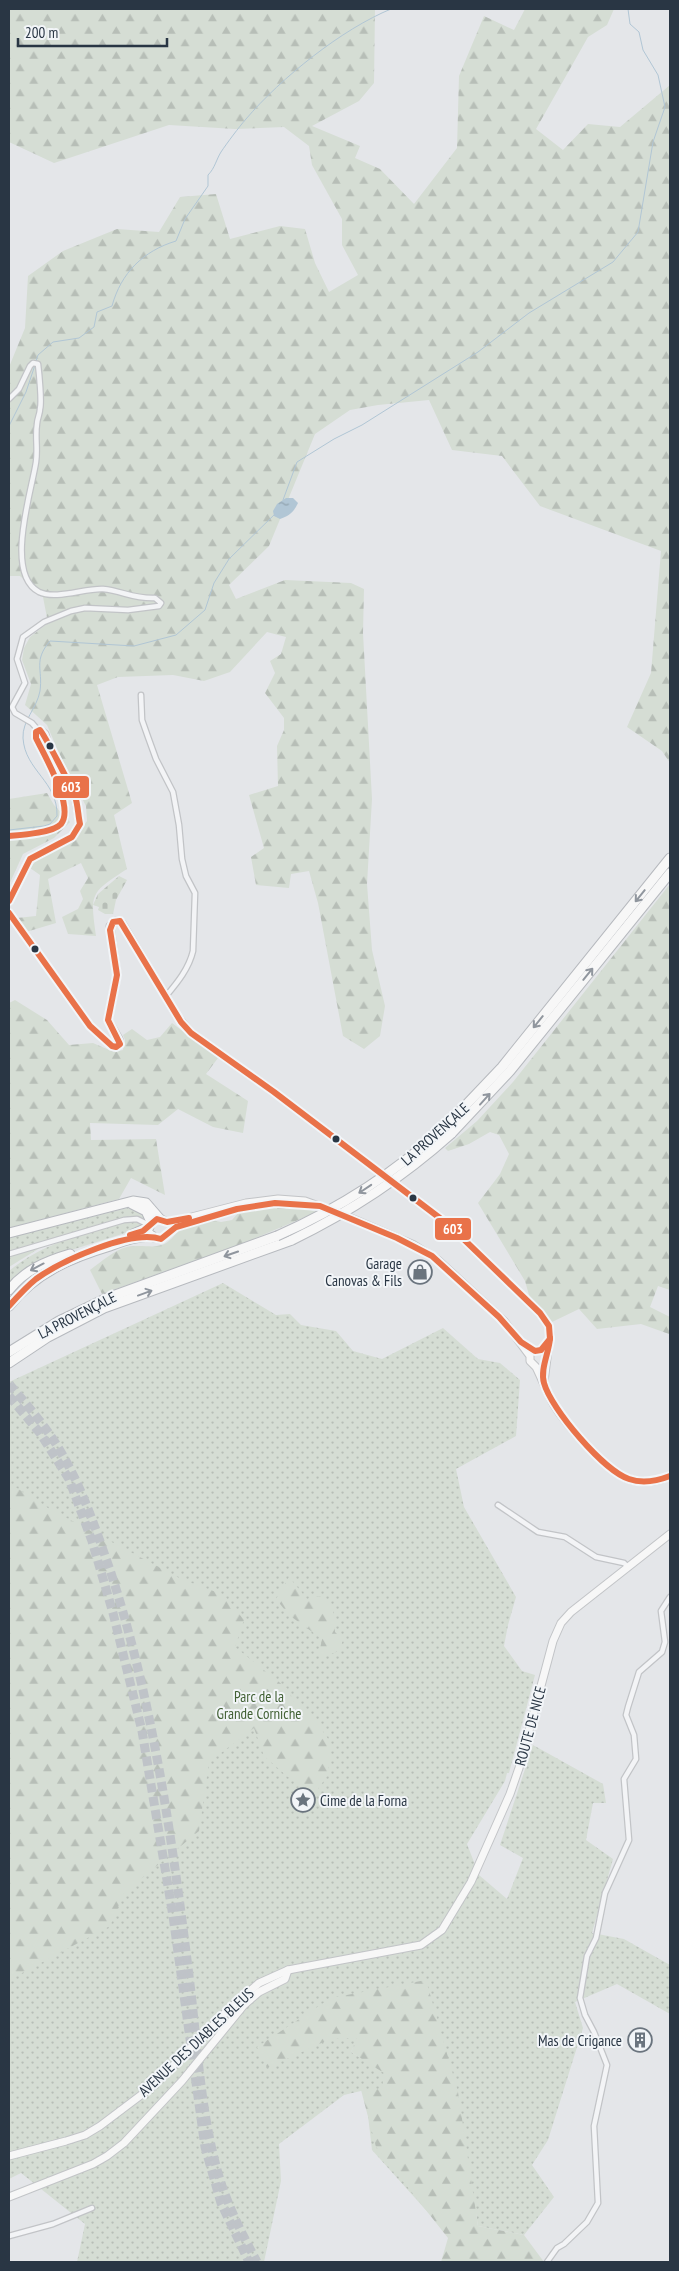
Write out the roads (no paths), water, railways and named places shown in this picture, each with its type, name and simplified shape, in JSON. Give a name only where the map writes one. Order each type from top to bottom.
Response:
[{"type":"highway","name":"LA PROVENÇALE","points":[[9,1363],[48,1337],[104,1308],[292,1240],[339,1216],[383,1188],[426,1156],[502,1067],[670,858]]},
{"type":"highway","name":"LA PROVENÇALE","points":[[9,1352],[59,1321],[98,1302],[277,1236],[313,1219],[361,1192],[448,1131],[510,1071],[670,872]]},
{"type":"highway","points":[[9,1233],[127,1202],[146,1211],[154,1225]]},
{"type":"highway","points":[[9,1290],[22,1276],[43,1264],[138,1233],[154,1225]]},
{"type":"highway","points":[[9,1306],[31,1282],[61,1263],[127,1240],[154,1225]]},
{"type":"main road","points":[[9,836],[56,828],[64,821],[66,814],[65,802],[36,738],[38,730],[45,734],[48,745],[75,796],[80,824],[72,836],[30,859],[9,901]]},
{"type":"main road","points":[[9,913],[90,1026],[112,1046],[118,1046],[120,1041],[108,1020],[117,975],[110,930],[113,922],[122,923],[181,1022],[191,1033],[274,1092],[450,1225],[546,1320],[550,1339],[531,1364],[536,1367],[560,1413],[610,1468],[625,1478],[638,1481],[652,1481],[670,1476]]},
{"type":"main road","points":[[154,1225],[265,1200],[299,1200],[320,1206],[397,1238],[432,1256],[499,1317],[520,1342],[538,1353],[545,1364],[544,1382]]},
{"type":"main road","points":[[154,1225],[161,1239],[182,1225],[257,1205],[283,1203],[320,1206]]},
{"type":"main road","points":[[154,1225],[169,1233]]},
{"type":"main road","points":[[536,1367],[545,1364]]},
{"type":"main road","name":"ROUTE DE NICE","points":[[421,1944],[442,1930],[471,1882],[492,1838],[519,1768],[536,1702],[558,1630],[571,1612],[670,1534]]},
{"type":"main road","name":"AVENUE DES DIABLES BLEUS","points":[[9,2156],[85,2135],[100,2126],[153,2086],[248,1991],[259,1983],[288,1970],[421,1944]]},
{"type":"main road","points":[[9,2197],[93,2164],[124,2143],[182,2081],[244,2005],[259,1992],[285,1979],[288,1970]]},
{"type":"street","points":[[9,399],[18,389],[30,366],[33,363],[38,364],[41,408],[36,425],[38,447],[23,528],[22,554],[28,581],[42,593],[55,594],[106,589],[135,598],[155,598],[161,604],[159,606],[128,610],[75,609],[44,622],[23,636],[17,659],[25,683],[12,706],[16,714],[32,723],[38,730]]},
{"type":"street","points":[[141,695],[142,720],[156,759],[173,792],[180,825],[182,859],[186,876],[195,893],[191,960],[185,972],[166,996]]},
{"type":"street","points":[[9,717],[16,714]]},
{"type":"street","points":[[9,1254],[124,1220],[137,1219],[154,1225]]},
{"type":"street","points":[[498,1505],[538,1532],[565,1537],[596,1557],[624,1563],[628,1567]]},
{"type":"street","points":[[547,2262],[557,2248],[564,2244],[587,2222],[598,2203],[594,2126],[607,2065],[605,2056],[582,2008],[580,1998],[587,1956],[596,1938],[605,1893],[629,1840],[624,1779],[636,1759],[634,1735],[626,1715],[639,1672],[662,1652],[665,1642],[661,1611],[670,1597]]},
{"type":"street","points":[[9,2236],[53,2224],[92,2208]]},
{"type":"water","points":[[286,498],[293,498],[298,503],[291,513],[280,519],[274,516],[273,511],[277,504]]},
{"type":"waterway","points":[[36,361],[38,355],[53,342],[79,338],[94,327],[97,312],[112,306],[121,283],[135,265],[153,251],[176,241],[185,219],[208,186],[208,175],[221,152],[260,103],[313,56],[353,29],[391,9]]},
{"type":"waterway","points":[[283,500],[297,462],[334,439],[362,425],[478,352],[529,313],[613,262],[638,232],[653,142],[665,107],[658,75],[643,50],[639,32],[630,24],[628,9]]},
{"type":"waterway","points":[[9,426],[26,392],[35,365]]},
{"type":"waterway","points":[[9,830],[44,826],[50,824],[57,816],[56,804],[52,794],[29,759],[23,738],[27,720],[40,691],[40,660],[50,641],[134,646],[176,635],[205,610],[214,583],[229,559],[275,514]]},
{"type":"tunnel","points":[[9,1384],[44,1427],[70,1468],[94,1525],[125,1621],[150,1723],[169,1827],[209,2137],[222,2186],[238,2225],[257,2262]]},
{"type":"tunnel","points":[[9,1396],[40,1433],[69,1479],[92,1541],[113,1613],[142,1731],[173,1916],[205,2147],[221,2203],[249,2262]]},
{"type":"place","name":"Garage Canovas & Fils","points":[[420,1272]]},
{"type":"place","name":"Cime de la Forna","points":[[303,1800]]},
{"type":"place","name":"Mas de Crigance","points":[[640,2040]]},
{"type":"park label","name":"Parc de la Grande Corniche","points":[[259,1704]]}]
